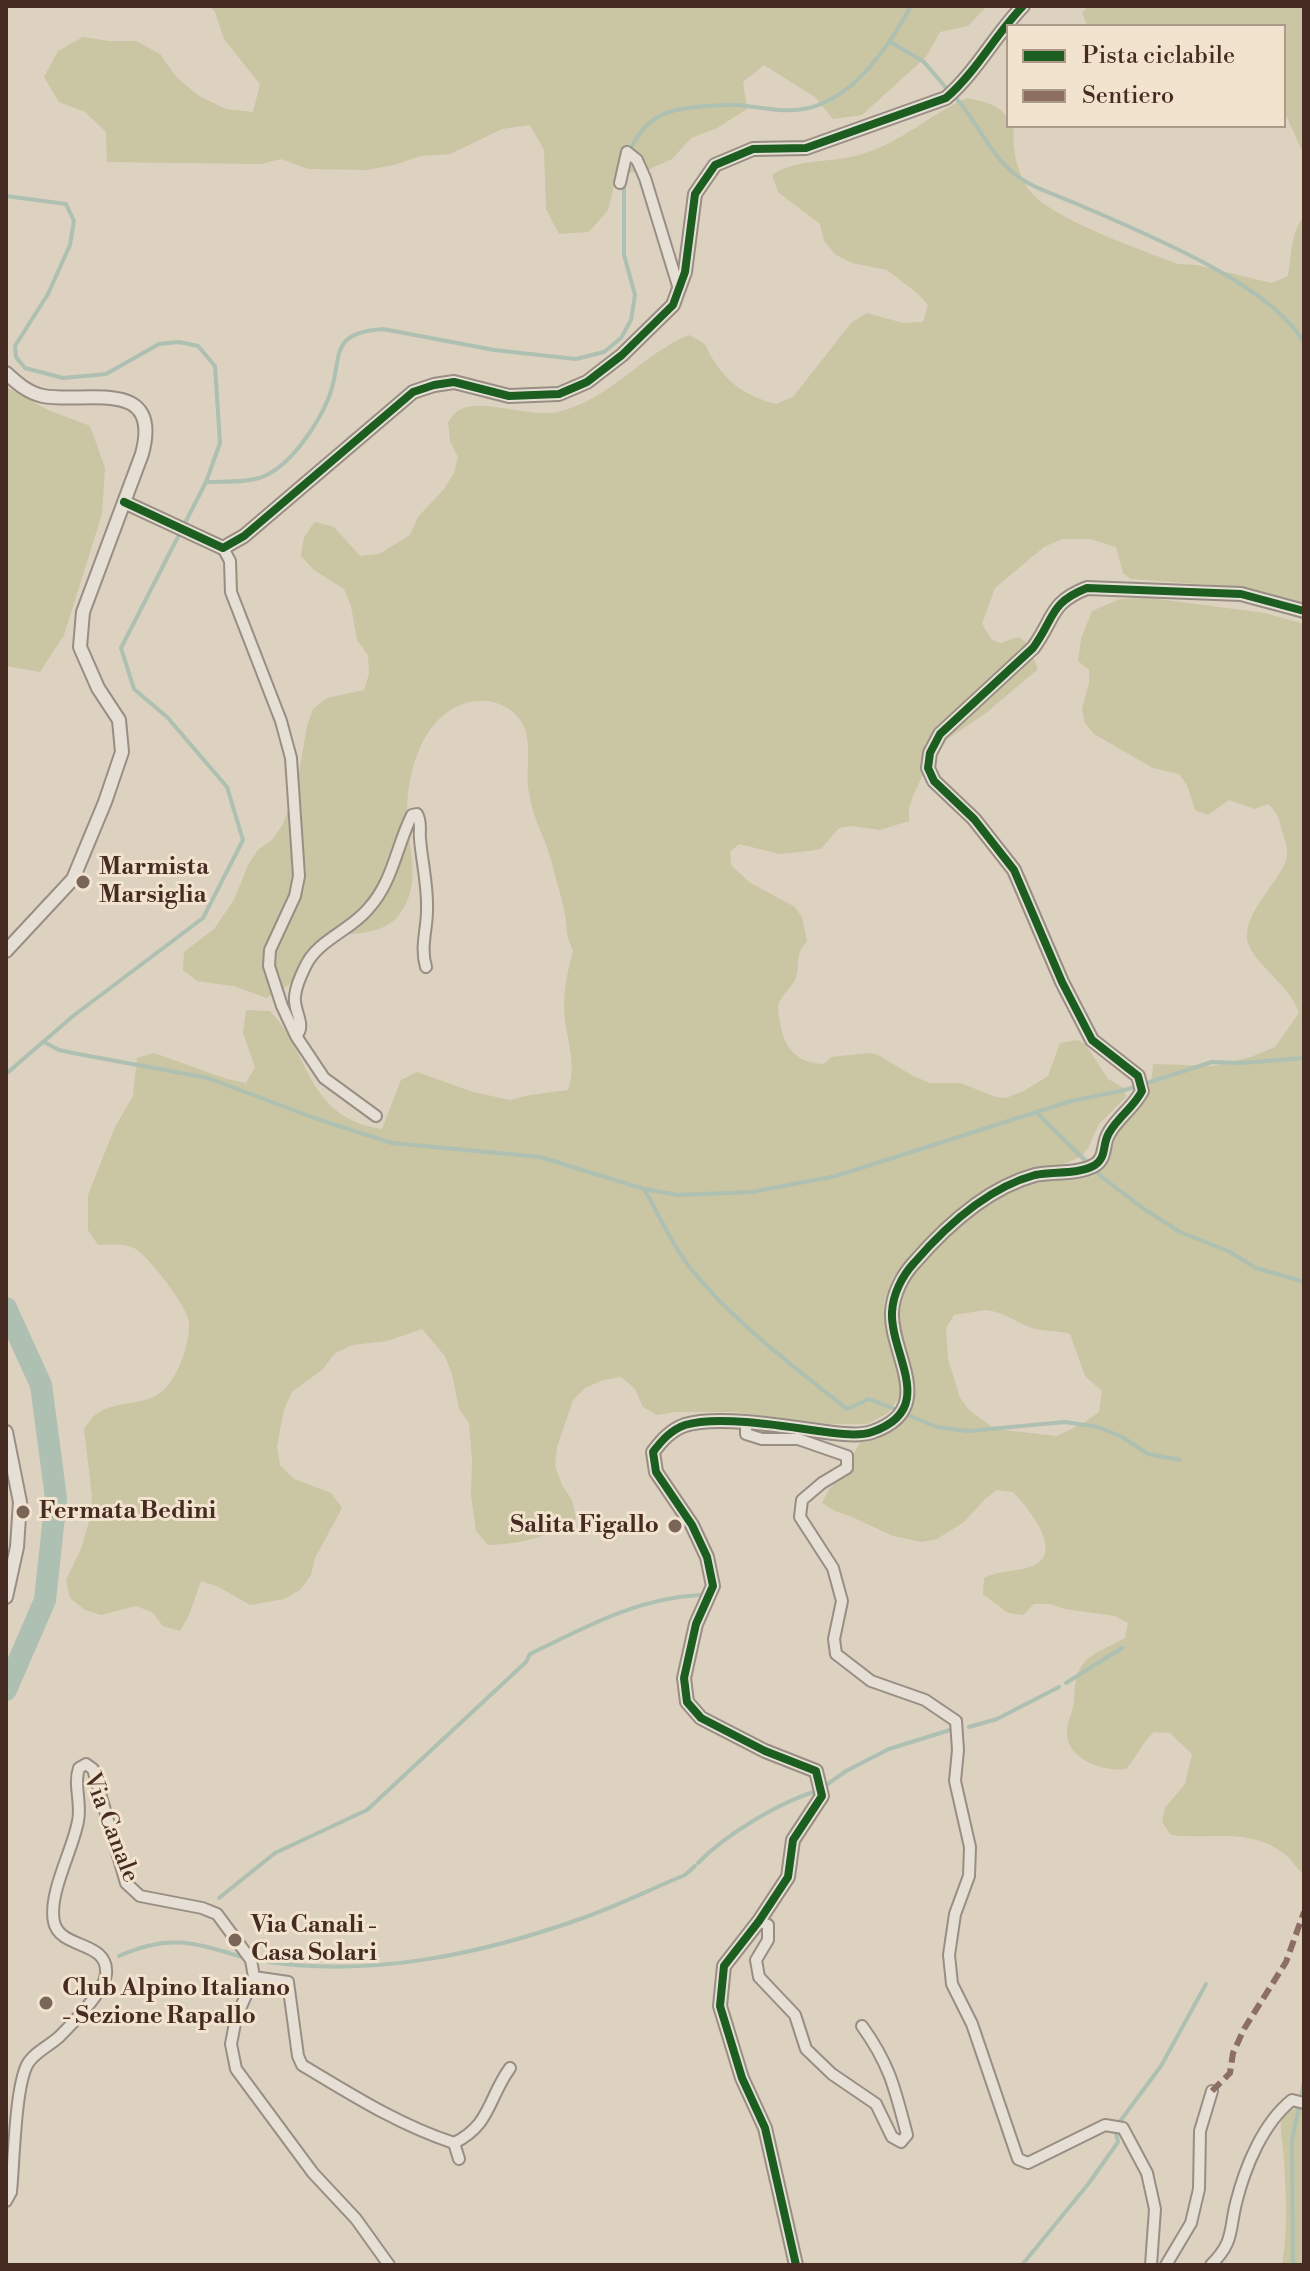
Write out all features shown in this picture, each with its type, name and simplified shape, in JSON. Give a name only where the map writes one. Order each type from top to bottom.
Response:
[{"type":"street","points":[[223,548],[244,536],[413,392],[454,382],[509,396],[559,394],[587,382],[622,355],[673,305],[685,272],[695,194],[715,165],[753,149],[806,148],[946,98],[964,83],[1007,22],[1023,6]]},
{"type":"street","points":[[620,183],[627,152],[637,160],[645,178],[679,289]]},
{"type":"street","points":[[6,373],[40,396],[103,395],[126,400],[138,410],[144,424],[145,442],[83,612],[80,647],[98,688],[119,720],[122,752],[73,879],[6,951]]},
{"type":"street","points":[[124,502],[223,548],[230,561],[231,592],[281,721],[291,758],[299,876],[295,896],[278,927],[270,950],[269,966],[296,1036],[324,1078],[376,1116]]},
{"type":"street","points":[[796,2265],[765,2128],[742,2078],[720,2006],[724,1966],[788,1877],[793,1840],[822,1796],[816,1771],[765,1751],[701,1718],[687,1702],[684,1678],[696,1624],[713,1586],[707,1557],[692,1525],[656,1472],[653,1452],[663,1437],[684,1425],[713,1421],[838,1433],[871,1433],[896,1419],[908,1399],[907,1378],[892,1314],[896,1292],[912,1265],[959,1216],[1004,1187],[1036,1175],[1085,1169],[1096,1164],[1103,1156],[1107,1135],[1142,1091],[1138,1076],[1092,1040],[1062,982],[1014,870],[974,819],[934,781],[928,768],[930,753],[940,734],[1033,648],[1045,632],[1054,609],[1067,596],[1087,588],[1241,594],[1304,611]]},
{"type":"street","points":[[296,1036],[302,1025],[295,1011],[295,997],[306,964],[319,947],[367,911],[385,888],[394,868],[402,834],[412,815],[417,814],[421,820],[419,834],[426,890],[423,937],[426,967]]},
{"type":"street","points":[[746,1424],[746,1434],[754,1437],[798,1439],[847,1456],[847,1468],[802,1500],[800,1517],[833,1568],[842,1601],[834,1639],[836,1654],[871,1681],[925,1700],[956,1721],[958,1750],[955,1781],[970,1847],[969,1876],[955,1914],[949,1955],[952,1984],[972,2024],[1008,2135],[1018,2159],[1028,2163],[1105,2125],[1123,2128],[1147,2173],[1155,2209],[1151,2265]]},
{"type":"street","points":[[6,1432],[20,1511],[17,1547],[6,1597]]},
{"type":"street","name":"Via Canale","points":[[6,2201],[11,2192],[24,2072],[29,2061],[59,2037],[98,1993],[106,1976],[105,1962],[99,1952],[62,1936],[54,1923],[55,1899],[78,1823],[81,1802],[76,1777],[79,1768],[86,1764],[93,1769],[126,1883],[140,1896],[202,1908],[217,1914],[251,1960],[254,1977]]},
{"type":"street","points":[[759,1921],[768,1925],[768,1940],[756,1960],[759,1977],[795,2015],[806,2049],[832,2074],[876,2104],[892,2137],[901,2142],[907,2135],[894,2083],[881,2052],[862,2026]]},
{"type":"street","points":[[389,2265],[356,2219],[313,2173],[236,2069],[231,2044],[236,2018],[254,1977],[288,1982],[298,2056],[302,2065],[375,2109],[421,2132],[454,2143],[469,2136],[484,2121],[500,2082],[510,2068]]},
{"type":"street","points":[[1166,2265],[1191,2223],[1199,2189],[1200,2131],[1212,2091]]},
{"type":"street","points":[[1211,2265],[1231,2240],[1236,2202],[1255,2151],[1275,2114],[1292,2100],[1304,2103]]},
{"type":"street","points":[[454,2143],[459,2159]]},
{"type":"shaded area","points":[[210,6],[987,6],[968,26],[940,32],[926,57],[862,115],[833,119],[815,97],[764,65],[743,82],[747,109],[717,128],[691,138],[672,159],[645,171],[617,174],[608,210],[589,232],[559,234],[546,209],[544,150],[530,125],[502,129],[450,154],[421,156],[366,170],[308,169],[281,159],[261,164],[107,162],[106,132],[85,112],[59,102],[44,77],[58,51],[83,37],[136,41],[160,54],[177,78],[199,96],[226,109],[253,112],[260,84],[224,39]]},
{"type":"shaded area","points":[[1089,6],[1304,6],[1304,155],[1286,115],[1286,24],[1086,24],[1082,12]]},
{"type":"shaded area","points":[[967,98],[1000,109],[1006,117],[1006,128],[1014,128],[1014,146],[1022,177],[1040,201],[1088,228],[1178,264],[1197,265],[1271,283],[1288,276],[1294,237],[1304,216],[1304,606],[1213,585],[1131,579],[1123,573],[1116,547],[1090,539],[1062,539],[1044,547],[995,588],[982,624],[992,640],[1001,643],[1018,637],[1026,642],[1038,669],[986,713],[943,742],[913,796],[909,821],[880,830],[851,826],[839,828],[821,849],[808,851],[780,854],[739,844],[730,852],[731,865],[749,882],[795,907],[802,917],[807,942],[799,954],[795,981],[778,1008],[788,1046],[799,1057],[824,1064],[831,1057],[869,1053],[930,1083],[960,1083],[1006,1098],[1048,1076],[1060,1043],[1078,1040],[1086,1045],[1108,1079],[1124,1088],[1126,1097],[1099,1124],[1082,1156],[1064,1164],[1027,1170],[960,1206],[893,1277],[884,1302],[886,1328],[900,1372],[900,1397],[888,1413],[867,1424],[828,1424],[735,1412],[657,1415],[643,1407],[635,1389],[621,1377],[603,1380],[585,1388],[573,1400],[557,1447],[555,1466],[572,1500],[576,1519],[556,1531],[534,1538],[488,1545],[476,1531],[471,1495],[469,1423],[459,1409],[445,1356],[422,1329],[387,1341],[352,1345],[334,1354],[323,1369],[292,1392],[284,1409],[277,1446],[280,1465],[294,1479],[331,1493],[342,1508],[315,1558],[311,1575],[300,1590],[284,1599],[250,1605],[219,1587],[201,1581],[180,1631],[163,1626],[152,1612],[136,1606],[101,1615],[85,1610],[70,1598],[66,1580],[81,1549],[91,1515],[92,1496],[84,1429],[103,1410],[143,1401],[161,1392],[173,1379],[181,1363],[189,1329],[187,1314],[175,1294],[140,1253],[126,1245],[98,1245],[88,1230],[88,1195],[115,1127],[133,1096],[137,1058],[154,1053],[246,1083],[255,1067],[243,1033],[246,1010],[270,1011],[324,1098],[338,1112],[357,1123],[382,1129],[401,1080],[417,1072],[473,1092],[510,1100],[568,1090],[570,1081],[571,1056],[564,1003],[573,950],[552,863],[531,802],[525,730],[514,713],[496,703],[470,702],[449,711],[437,721],[420,748],[410,779],[407,810],[413,877],[411,890],[407,903],[392,922],[365,932],[325,935],[295,980],[267,998],[233,986],[197,981],[183,970],[184,952],[214,929],[234,900],[248,865],[283,824],[296,790],[313,709],[327,698],[364,690],[369,674],[368,655],[357,640],[351,606],[344,589],[314,570],[301,556],[304,537],[315,522],[334,527],[360,556],[379,554],[410,535],[418,517],[454,473],[458,457],[450,441],[448,422],[461,409],[482,406],[547,413],[577,406],[594,398],[656,353],[689,335],[704,344],[733,383],[748,394],[776,404],[793,397],[851,323],[867,313],[903,323],[923,322],[928,305],[917,293],[887,270],[852,263],[836,255],[824,241],[820,224],[778,192],[772,175],[804,163],[851,157],[876,149]]},
{"type":"shaded area","points":[[6,387],[48,410],[90,426],[105,468],[102,514],[64,635],[40,672],[6,666]]},
{"type":"shaded area","points":[[1150,598],[1265,613],[1304,624],[1304,1875],[1287,1856],[1260,1841],[1246,1837],[1171,1835],[1162,1822],[1165,1808],[1185,1784],[1192,1754],[1170,1733],[1154,1732],[1126,1769],[1096,1766],[1078,1756],[1068,1739],[1067,1729],[1078,1672],[1091,1656],[1125,1638],[1128,1623],[1115,1616],[1050,1604],[1034,1604],[1023,1615],[1008,1613],[983,1594],[984,1578],[1027,1568],[1039,1562],[1045,1554],[1042,1532],[1013,1492],[997,1490],[964,1522],[937,1539],[922,1542],[893,1536],[822,1503],[829,1489],[852,1468],[854,1453],[863,1439],[891,1431],[907,1419],[914,1405],[914,1388],[900,1329],[901,1298],[918,1268],[958,1224],[979,1207],[1017,1188],[1081,1179],[1101,1170],[1118,1132],[1147,1093],[1153,1064],[1212,1066],[1251,1057],[1275,1047],[1299,1013],[1288,993],[1255,955],[1247,938],[1252,915],[1280,873],[1287,855],[1274,810],[1268,804],[1255,809],[1229,800],[1208,815],[1195,810],[1187,785],[1179,774],[1153,768],[1094,734],[1085,723],[1082,709],[1089,670],[1078,661],[1081,639],[1092,611],[1120,599]],"holes":[[[992,1311],[1032,1328],[1070,1334],[1085,1376],[1102,1391],[1099,1412],[1057,1436],[995,1429],[970,1411],[960,1398],[948,1359],[946,1328],[954,1315]]]},
{"type":"shaded area","points":[[1297,2107],[1304,2108],[1304,2265],[1282,2265],[1286,2212],[1281,2121],[1282,2115]]},
{"type":"waterway","points":[[631,148],[645,127],[671,111],[729,105],[791,110],[826,102],[842,93],[869,68],[911,6]]},
{"type":"waterway","points":[[889,41],[924,62],[948,90]]},
{"type":"waterway","points":[[956,98],[999,158],[1023,180],[1168,244],[1234,280],[1288,321],[1304,343]]},
{"type":"waterway","points":[[206,482],[256,479],[283,464],[311,431],[324,408],[340,350],[345,342],[365,331],[383,329],[494,350],[576,359],[604,352],[621,338],[631,320],[635,295],[624,255],[624,182]]},
{"type":"waterway","points":[[6,196],[66,204],[74,221],[70,245],[48,294],[15,346],[16,357],[25,368],[63,378],[106,374],[159,344],[179,342],[198,346],[215,366],[220,443],[206,482],[121,648],[134,689],[167,717],[227,787],[243,840],[203,918],[73,1016],[6,1074]]},
{"type":"waterway","points":[[44,1042],[59,1050],[208,1078],[392,1143],[540,1157],[644,1189],[678,1195],[752,1192],[836,1176],[1071,1101],[1125,1090],[1212,1062],[1304,1058]]},
{"type":"waterway","points":[[1037,1113],[1103,1178],[1180,1232],[1228,1251],[1256,1268],[1304,1282]]},
{"type":"waterway","points":[[644,1189],[691,1269],[726,1308],[765,1343],[847,1409],[869,1399],[897,1410]]},
{"type":"waterway","points":[[6,1308],[41,1385],[56,1498],[45,1600],[6,1690]]},
{"type":"waterway","points":[[905,1414],[937,1427],[968,1431],[1065,1422],[1098,1427],[1122,1437],[1148,1454],[1180,1460]]},
{"type":"waterway","points":[[219,1898],[275,1853],[367,1810],[526,1662],[530,1654],[633,1608],[677,1597],[700,1595]]},
{"type":"waterway","points":[[1066,1683],[1122,1648]]},
{"type":"waterway","points":[[969,1727],[997,1719],[1059,1687]]},
{"type":"waterway","points":[[825,1786],[846,1771],[889,1749],[953,1729]]},
{"type":"waterway","points":[[698,1863],[754,1820],[817,1791]]},
{"type":"waterway","points":[[268,1962],[348,1967],[467,1952],[545,1931],[596,1913],[685,1875],[695,1866]]},
{"type":"waterway","points":[[119,1956],[152,1945],[180,1943],[209,1947],[242,1957]]},
{"type":"waterway","points":[[1022,2265],[1118,2142],[1115,2128],[1161,2066],[1206,1984]]},
{"type":"waterway","points":[[1293,2265],[1292,2140],[1304,2083]]},
{"type":"marked path","points":[[1212,2091],[1230,2073],[1233,2053],[1244,2029],[1286,1962],[1304,1912]]},
{"type":"cycle path","points":[[1008,24],[1023,6]]},
{"type":"cycle path","points":[[124,502],[223,548],[244,536],[413,392],[454,382],[509,396],[559,394],[587,382],[622,355],[673,305],[685,272],[695,194],[715,165],[753,149],[806,148],[946,98],[1006,27]]},
{"type":"cycle path","points":[[796,2265],[765,2128],[742,2078],[720,2006],[724,1966],[788,1877],[793,1840],[822,1796],[816,1771],[765,1751],[701,1718],[687,1702],[684,1678],[696,1624],[713,1586],[707,1557],[692,1525],[656,1472],[653,1452],[675,1430],[699,1422],[751,1422],[853,1434],[872,1432],[892,1422],[903,1410],[907,1395],[892,1312],[899,1286],[910,1268],[954,1222],[1000,1189],[1035,1175],[1073,1172],[1095,1165],[1101,1158],[1109,1133],[1142,1091],[1138,1076],[1092,1040],[1062,982],[1014,870],[974,819],[934,781],[928,768],[930,753],[940,734],[1033,648],[1054,612],[1066,599],[1087,588],[1241,594],[1304,611]]},
{"type":"place","name":"Marmista Marsiglia","points":[[83,882]]},
{"type":"place","name":"Fermata Bedini","points":[[23,1512]]},
{"type":"place","name":"Salita Figallo","points":[[675,1526]]},
{"type":"place","name":"Via Canali - Casa Solari","points":[[235,1940]]},
{"type":"place","name":"Club Alpino Italiano - Sezione Rapallo","points":[[46,2003]]}]
